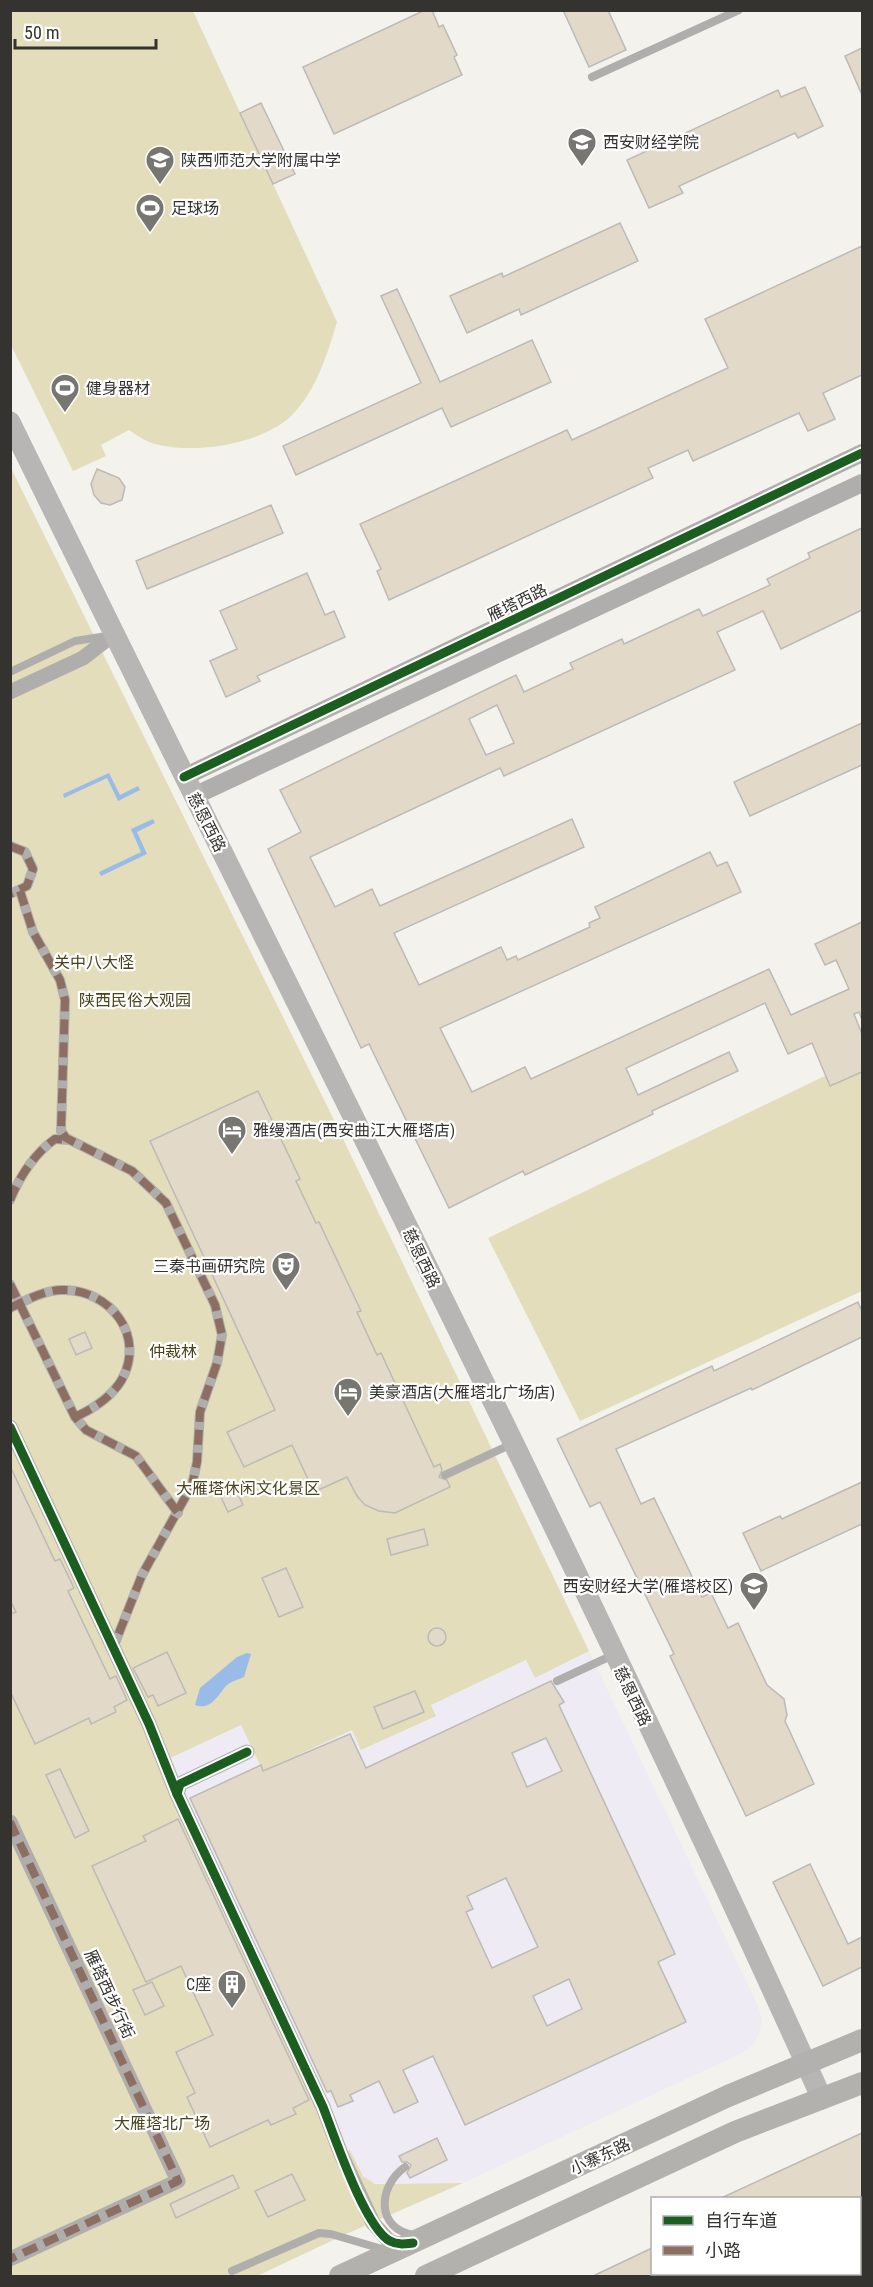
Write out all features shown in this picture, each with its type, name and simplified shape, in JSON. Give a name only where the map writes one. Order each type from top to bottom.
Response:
[{"type":"main road","name":"慈恩西路","points":[[10,422],[343,1094],[716,1868],[822,2099]]},
{"type":"main road","name":"小寨东路","points":[[340,2277],[728,2096],[862,2040]]},
{"type":"main road","points":[[426,2277],[735,2132],[862,2083]]},
{"type":"street","name":"雁塔西路","points":[[184,777],[862,453]]},
{"type":"street","points":[[194,796],[862,483]]},
{"type":"street","points":[[10,692],[83,658],[114,634]]},
{"type":"street","points":[[10,846],[25,852],[33,869],[32,878],[15,893],[33,932],[60,980],[65,1000],[59,1135],[29,1165],[10,1200]]},
{"type":"street","points":[[61,1127],[63,1134],[69,1140]]},
{"type":"street","points":[[52,1141],[58,1137],[69,1140],[132,1171],[166,1203],[220,1319],[221,1350],[200,1412],[196,1474],[178,1513],[142,1575],[113,1648]]},
{"type":"street","points":[[10,1284],[15,1306],[75,1417],[93,1434],[136,1456],[178,1513]]},
{"type":"street","points":[[15,1306],[62,1290],[88,1293],[110,1305],[124,1323],[130,1352],[121,1381],[101,1403],[75,1417]]},
{"type":"street","points":[[10,1427],[149,1724],[177,1794],[323,2107],[341,2154],[373,2223],[389,2241],[400,2245],[413,2243]]},
{"type":"street","points":[[177,1794],[180,1784],[247,1752]]},
{"type":"street","name":"雁塔西步行街","points":[[10,1822],[178,2181],[10,2259]]},
{"type":"lane","points":[[592,77],[739,10]]},
{"type":"lane","points":[[10,672],[75,641],[114,634]]},
{"type":"lane","points":[[445,1476],[512,1444]]},
{"type":"lane","points":[[557,1681],[614,1655]]},
{"type":"lane","points":[[405,2167],[393,2175],[386,2187],[384,2201],[387,2215],[395,2226],[407,2234],[421,2236],[435,2232]]},
{"type":"lane","points":[[232,2271],[319,2234],[331,2234],[375,2248],[388,2249],[413,2243]]},
{"type":"shaded area","points":[[589,1651],[758,2006],[762,2020],[759,2034],[753,2045],[742,2053],[463,2183],[372,2183],[362,2174],[350,2150],[331,2159],[151,1767],[242,1725],[263,1771],[352,1730],[362,1750],[435,1715],[431,1705],[527,1660],[535,1677]]},
{"type":"green space","name":"陕西师范大学附属中学","points":[[11,11],[193,11],[337,322],[314,385],[299,407],[277,427],[242,441],[203,448],[165,446],[149,442],[129,430],[101,445],[106,456],[73,471],[11,345]]},
{"type":"green space","name":"大雁塔休闲文化景区","points":[[11,468],[335,1122],[589,1651],[535,1678],[526,1660],[431,1705],[436,1716],[361,1750],[352,1730],[263,1771],[241,1725],[164,1761],[341,2154],[350,2150],[363,2176],[375,2184],[463,2183],[257,2276],[11,2276]]},
{"type":"green space","points":[[862,1058],[862,1291],[580,1421],[488,1238]]},
{"type":"water","points":[[109,773],[120,795],[138,786],[140,790],[118,801],[107,778],[64,798],[63,794]]},
{"type":"water","points":[[153,819],[155,823],[137,832],[147,854],[101,876],[99,872],[141,852],[131,829]]},
{"type":"water","points":[[247,1653],[251,1654],[244,1677],[228,1684],[210,1704],[195,1705],[200,1688],[237,1657]]},
{"type":"building","points":[[425,10],[432,10],[439,27],[443,25],[457,55],[454,57],[462,75],[334,134],[303,67]]},
{"type":"building","points":[[563,10],[608,10],[626,50],[589,67]]},
{"type":"building","points":[[862,48],[862,95],[845,56]]},
{"type":"building","points":[[805,87],[823,126],[798,138],[795,133],[679,186],[683,193],[649,208],[627,160],[778,90],[781,97]]},
{"type":"building","points":[[261,103],[295,174],[273,184],[240,113]]},
{"type":"building","points":[[620,223],[638,261],[521,315],[519,309],[467,333],[450,296],[502,273],[503,277]]},
{"type":"building","points":[[862,246],[862,375],[823,393],[835,419],[808,431],[799,413],[693,461],[688,450],[648,468],[653,478],[389,600],[377,571],[381,569],[360,524],[567,430],[572,440],[728,368],[705,319]]},
{"type":"building","points":[[397,289],[440,382],[532,340],[551,382],[451,427],[442,408],[296,475],[283,446],[421,383],[381,296]]},
{"type":"building","points":[[97,469],[119,478],[125,487],[122,500],[110,505],[101,503],[94,495],[91,484]]},
{"type":"building","points":[[271,505],[283,533],[147,589],[136,561]]},
{"type":"building","points":[[862,528],[862,610],[781,649],[763,611],[717,632],[735,670],[504,776],[500,768],[310,857],[335,907],[372,889],[380,906],[572,819],[584,847],[394,933],[419,985],[501,947],[507,960],[516,956],[518,960],[590,927],[589,923],[600,918],[595,907],[710,852],[717,866],[727,862],[741,892],[440,1028],[472,1092],[525,1067],[531,1079],[769,969],[791,1015],[849,989],[836,960],[825,965],[815,944],[862,922],[862,1020],[859,1012],[854,1014],[862,1034],[862,1072],[830,1086],[812,1043],[788,1054],[765,1003],[626,1068],[638,1095],[729,1052],[738,1071],[525,1175],[523,1171],[449,1208],[369,1044],[361,1048],[268,849],[301,832],[280,790],[516,675],[524,692],[573,669],[570,663],[622,639],[624,644],[699,609],[703,616],[770,585],[767,579],[810,558],[808,553]],"holes":[[[497,705],[514,743],[486,755],[469,719]]]},
{"type":"building","points":[[307,573],[325,615],[334,611],[345,637],[257,676],[260,681],[226,697],[210,661],[237,649],[220,611]]},
{"type":"building","points":[[862,723],[862,765],[750,816],[734,782]]},
{"type":"building","points":[[258,1091],[300,1179],[296,1181],[316,1223],[319,1222],[361,1311],[357,1312],[377,1355],[381,1353],[434,1467],[440,1464],[442,1470],[439,1477],[447,1480],[450,1487],[395,1513],[379,1511],[365,1505],[357,1496],[347,1477],[314,1492],[292,1445],[244,1467],[227,1432],[275,1410],[150,1141]]},
{"type":"building","points":[[858,1302],[862,1311],[862,1337],[752,1390],[751,1388],[616,1449],[641,1504],[654,1498],[702,1597],[711,1593],[728,1628],[738,1623],[767,1685],[784,1699],[787,1715],[785,1721],[814,1784],[746,1816],[670,1656],[674,1654],[600,1502],[590,1507],[557,1439],[712,1366],[714,1371]]},
{"type":"building","points":[[85,1332],[92,1348],[76,1355],[69,1339]]},
{"type":"building","points":[[10,1466],[55,1561],[60,1559],[74,1588],[68,1591],[110,1679],[116,1676],[127,1700],[114,1707],[116,1712],[91,1724],[89,1718],[35,1744],[10,1691],[10,1614],[16,1612],[10,1600]]},
{"type":"building","points":[[862,1482],[862,1524],[761,1571],[743,1533],[780,1516],[782,1519]]},
{"type":"building","points":[[235,1488],[243,1505],[228,1512],[220,1495]]},
{"type":"building","points":[[424,1529],[428,1545],[391,1555],[387,1539]]},
{"type":"building","points":[[286,1568],[303,1607],[279,1617],[262,1578]]},
{"type":"building","points":[[433,1628],[441,1628],[446,1633],[444,1644],[433,1646],[428,1641],[428,1633]]},
{"type":"building","points":[[167,1652],[186,1693],[158,1706],[153,1695],[148,1697],[133,1668]]},
{"type":"building","points":[[551,1681],[564,1702],[559,1705],[675,1954],[658,1962],[686,2022],[465,2125],[433,2056],[403,2070],[418,2102],[394,2113],[379,2081],[350,2095],[353,2101],[338,2107],[331,2091],[327,2092],[190,1798],[261,1765],[263,1771],[350,1734],[366,1768]],"holes":[[[546,1738],[562,1771],[527,1787],[512,1753]],[[506,1878],[538,1947],[492,1968],[466,1912],[473,1909],[467,1896]],[[569,1979],[582,2009],[547,2026],[533,1996]]]},
{"type":"building","points":[[415,1691],[424,1712],[383,1729],[374,1707]]},
{"type":"building","points":[[60,1769],[89,1831],[75,1838],[46,1775]]},
{"type":"building","name":"C座","points":[[178,1819],[309,2100],[293,2108],[296,2114],[271,2125],[268,2120],[210,2147],[187,2097],[195,2093],[176,2052],[213,2035],[181,1966],[146,1982],[92,1866],[146,1841],[143,1836]]},
{"type":"building","points":[[810,1864],[848,1944],[862,1937],[862,1967],[823,1986],[773,1882]]},
{"type":"building","points":[[152,1982],[164,2006],[145,2015],[133,1990]]},
{"type":"building","points":[[862,2133],[862,2199],[861,2197],[723,2197]]},
{"type":"building","points":[[437,2138],[447,2160],[410,2178],[407,2173],[411,2165],[402,2162],[399,2156]]},
{"type":"building","points":[[292,2174],[305,2200],[268,2217],[255,2191]]},
{"type":"building","points":[[233,2175],[239,2188],[176,2218],[170,2204]]},
{"type":"building","points":[[651,2248],[652,2277],[591,2277]]},
{"type":"marked path","points":[[10,846],[25,852],[33,869],[27,886],[10,894]]},
{"type":"marked path","points":[[20,891],[33,932],[60,980],[65,1000],[61,1131],[66,1138],[132,1171],[166,1203],[215,1305],[222,1335],[217,1363],[200,1412],[197,1462],[192,1485],[142,1575],[113,1648]]},
{"type":"marked path","points":[[10,1200],[23,1174],[41,1151],[55,1139],[69,1140]]},
{"type":"marked path","points":[[10,1284],[75,1417],[86,1430],[136,1456],[178,1513]]},
{"type":"marked path","points":[[10,1308],[42,1294],[62,1290],[95,1297],[109,1306],[119,1318],[130,1348],[128,1364],[121,1381],[101,1402],[75,1417]]},
{"type":"marked path","points":[[10,1822],[178,2181],[10,2259]]},
{"type":"cycle path","points":[[184,777],[862,453]]},
{"type":"cycle path","points":[[10,1427],[149,1724],[177,1794]]},
{"type":"cycle path","points":[[247,1752],[180,1784],[177,1794],[323,2107],[361,2200],[380,2233],[398,2244],[413,2243]]},
{"type":"place","name":"西安财经学院","points":[[582,168]]},
{"type":"place","name":"陕西师范大学附属中学","points":[[160,186]]},
{"type":"place","name":"足球场","points":[[150,234]]},
{"type":"place","name":"健身器材","points":[[65,414]]},
{"type":"place","name":"雅缦酒店(西安曲江大雁塔店)","points":[[232,1156]]},
{"type":"place","name":"三秦书画研究院","points":[[286,1292]]},
{"type":"place","name":"美豪酒店(大雁塔北广场店)","points":[[348,1418]]},
{"type":"place","name":"西安财经大学(雁塔校区)","points":[[754,1612]]},
{"type":"place","name":"C座","points":[[232,2010]]},
{"type":"park label","name":"关中八大怪","points":[[94,962]]},
{"type":"park label","name":"陕西民俗大观园","points":[[135,1000]]},
{"type":"park label","name":"仲裁林","points":[[173,1351]]},
{"type":"park label","name":"大雁塔北广场","points":[[162,2123]]}]
